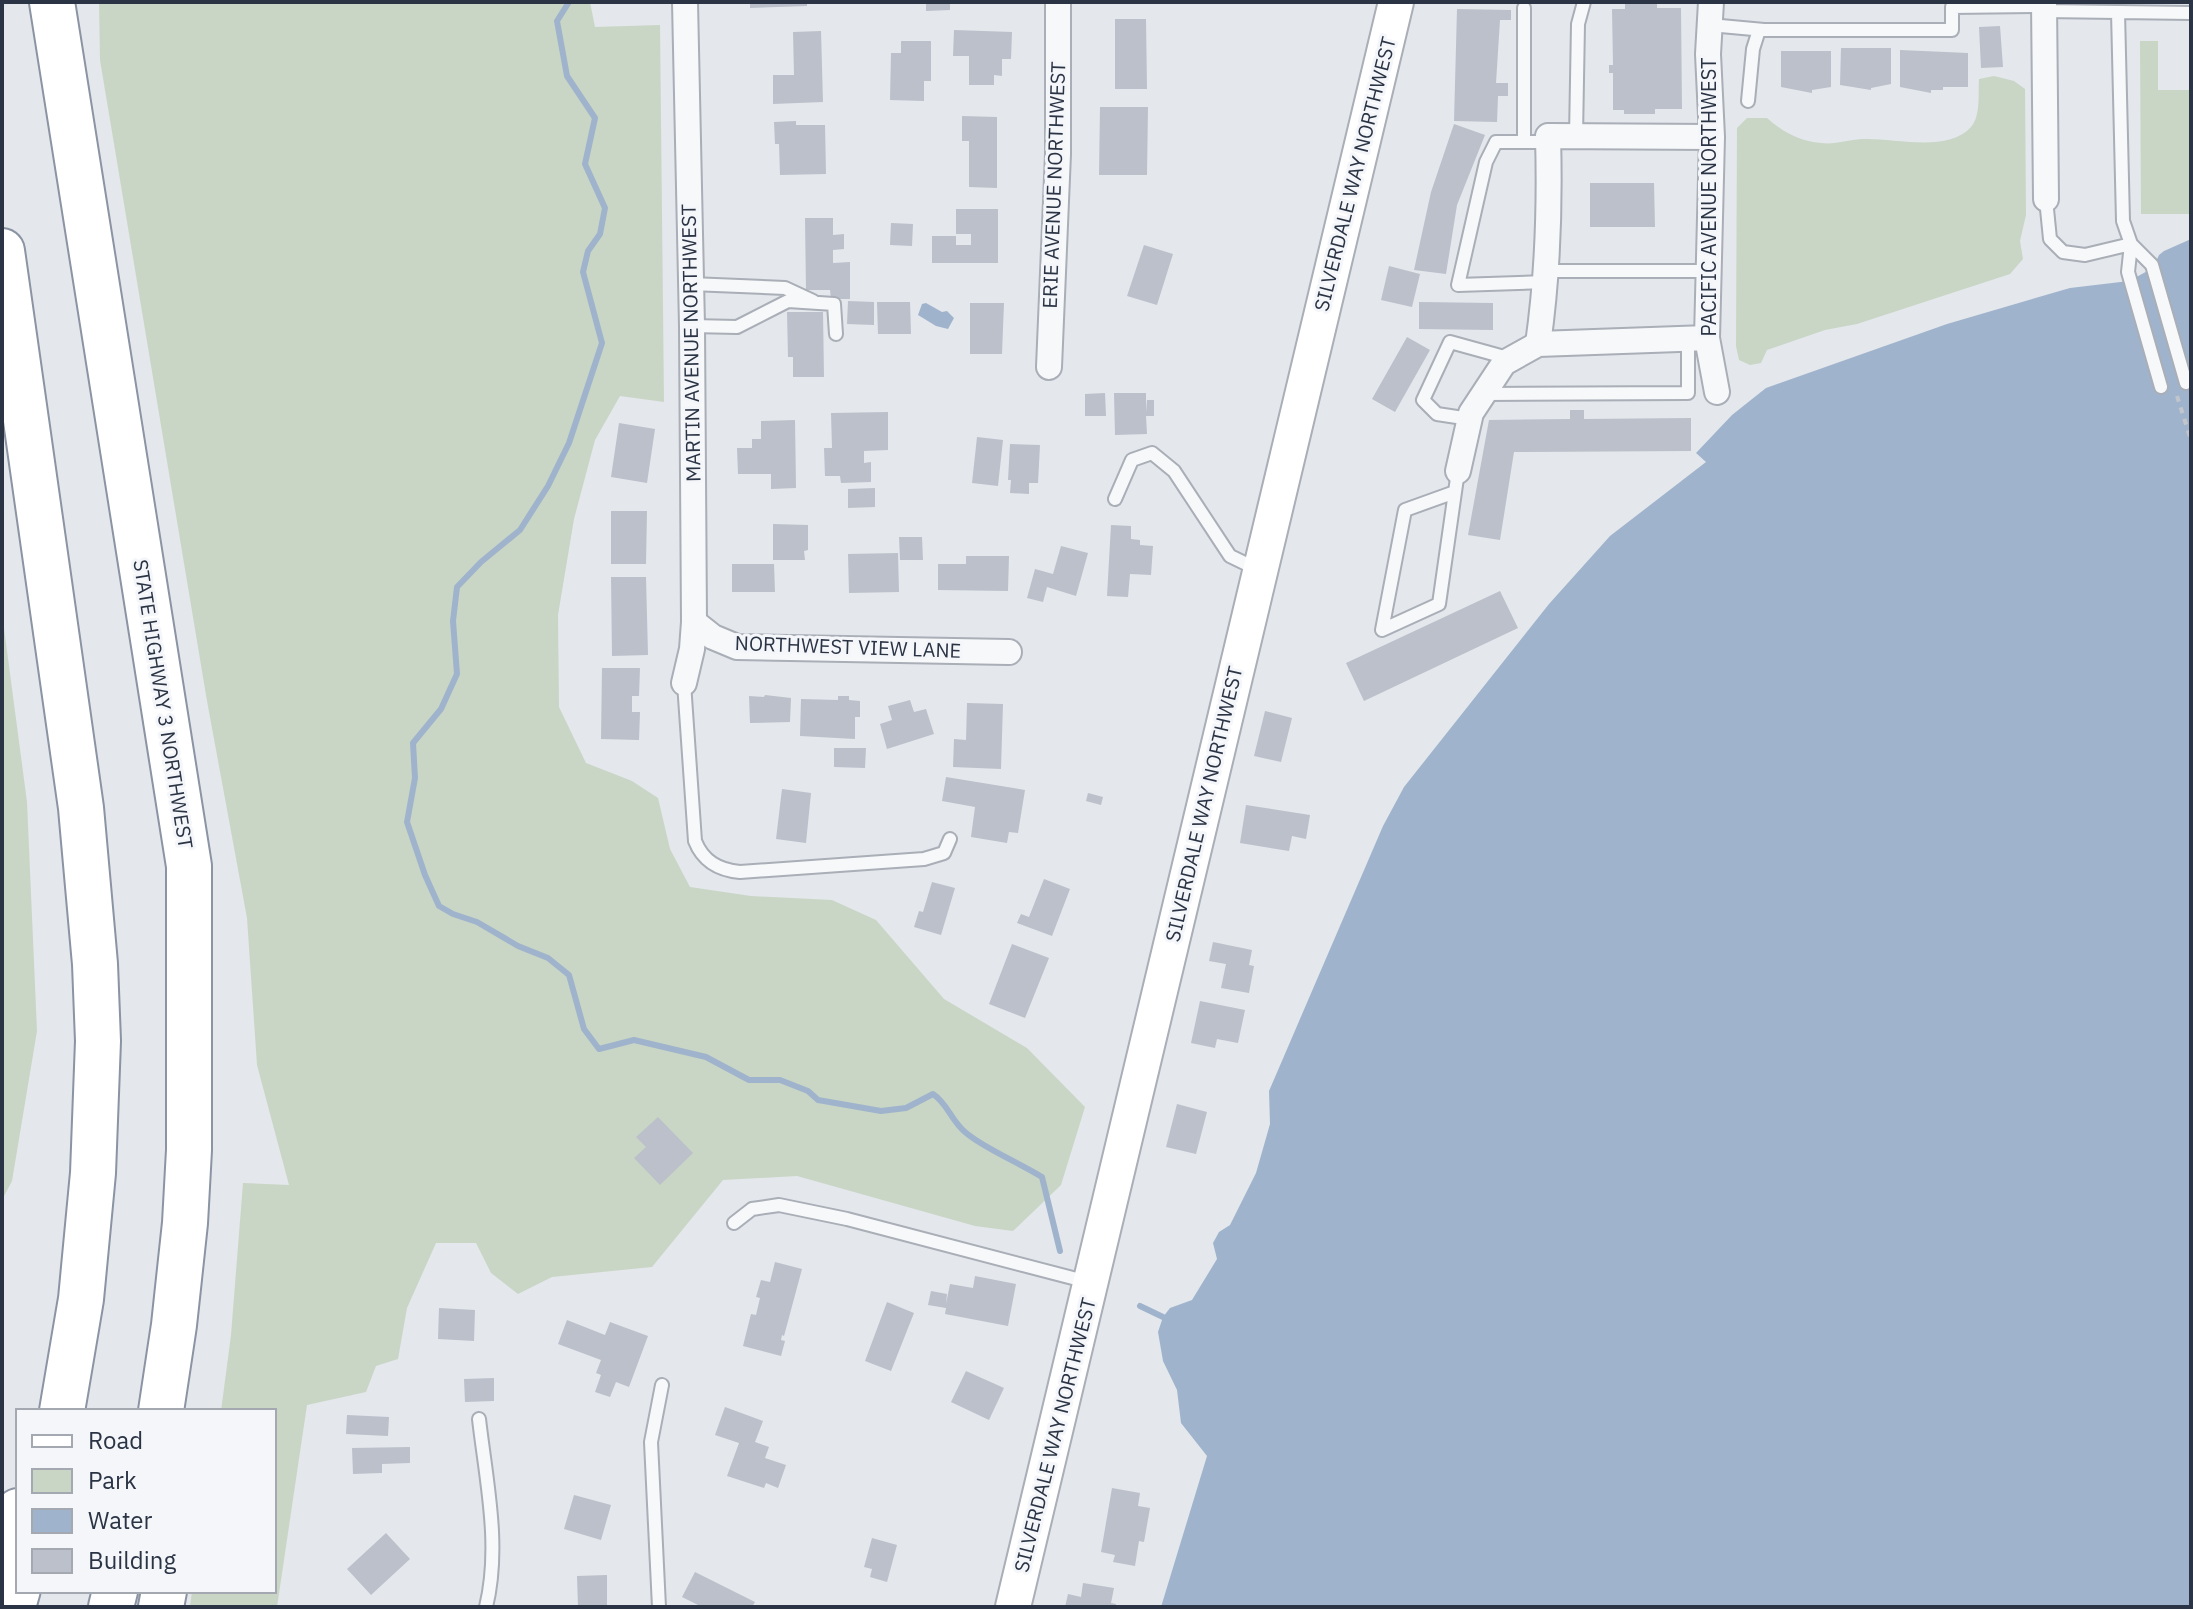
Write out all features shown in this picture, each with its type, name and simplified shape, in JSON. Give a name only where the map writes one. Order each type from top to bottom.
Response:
[{"type":"highway","name":"STATE HIGHWAY 3 NORTHWEST","points":[[52,2],[189,866],[189,1150],[177,1296],[161,1409]]},
{"type":"highway","points":[[2,251],[81,808],[95,964],[98,1041],[93,1173],[81,1299],[62,1403]]},
{"type":"highway","points":[[189,866],[214,1042],[215,1118],[209,1259],[190,1409]]},
{"type":"highway","points":[[2,1551],[16,1516]]},
{"type":"main road","name":"SILVERDALE WAY NORTHWEST","points":[[1013,1607],[1396,2]]},
{"type":"street","name":"MARTIN AVENUE NORTHWEST","points":[[684,683],[694,622],[685,2]]},
{"type":"street","name":"ERIE AVENUE NORTHWEST","points":[[1049,367],[1058,154],[1058,2]]},
{"type":"street","points":[[2044,6],[2046,199]]},
{"type":"street","name":"PACIFIC AVENUE NORTHWEST","points":[[1710,13],[1708,54],[1712,137],[1709,271],[1698,339],[1717,392]]},
{"type":"street","points":[[1538,344],[1550,219],[1548,136],[1712,137]]},
{"type":"street","points":[[1456,482],[1470,419],[1504,363],[1538,344],[1698,339]]},
{"type":"street","name":"NORTHWEST VIEW LANE","points":[[694,622],[713,637],[737,647],[1009,652]]},
{"type":"lane","points":[[1576,136],[1578,24],[1584,2]]},
{"type":"lane","points":[[1710,13],[1759,30],[1952,30],[1952,7],[2044,6],[2118,12],[2191,13]]},
{"type":"lane","points":[[1524,8],[1524,142]]},
{"type":"lane","points":[[2118,12],[2123,221],[2131,244],[2128,272],[2161,387]]},
{"type":"lane","points":[[1748,101],[1753,49],[1759,30]]},
{"type":"lane","points":[[1548,142],[1496,142],[1486,162],[1458,285],[1546,276],[1709,271]]},
{"type":"lane","points":[[2046,199],[2050,239],[2063,252],[2085,255],[2131,244]]},
{"type":"lane","points":[[2131,244],[2152,265],[2186,383]]},
{"type":"lane","points":[[691,284],[785,288],[817,303]]},
{"type":"lane","points":[[692,326],[737,327],[788,301],[834,304],[836,334]]},
{"type":"lane","points":[[1484,394],[1688,393],[1698,339]]},
{"type":"lane","points":[[1470,419],[1437,414],[1423,400],[1450,342],[1511,359]]},
{"type":"lane","points":[[1115,499],[1132,460],[1152,453],[1174,471],[1230,556],[1259,570]]},
{"type":"lane","points":[[1456,482],[1439,604],[1382,630],[1405,510],[1456,482]]},
{"type":"lane","points":[[684,683],[695,841],[700,853],[718,867],[740,872],[924,859],[946,851],[950,839]]},
{"type":"lane","points":[[734,1223],[752,1209],[779,1205],[847,1219],[1092,1282]]},
{"type":"lane","points":[[659,1607],[651,1442],[662,1385]]},
{"type":"lane","points":[[479,1419],[492,1555],[486,1607]]},
{"type":"green space","points":[[99,2],[590,2],[595,27],[660,25],[664,402],[620,396],[595,440],[574,519],[558,615],[559,707],[586,763],[632,781],[658,798],[670,849],[690,887],[751,896],[832,900],[876,920],[944,999],[1027,1048],[1085,1107],[1061,1185],[1013,1231],[975,1226],[797,1176],[723,1180],[652,1267],[552,1277],[518,1294],[491,1273],[476,1243],[436,1243],[407,1308],[398,1359],[376,1366],[366,1392],[307,1405],[277,1607],[190,1607],[192,1593],[276,1593],[276,1409],[221,1409],[231,1335],[243,1183],[289,1185],[257,1065],[247,918],[207,701],[100,60]]},
{"type":"green space","points":[[2140,41],[2158,41],[2158,90],[2191,90],[2191,214],[2141,214]]},
{"type":"green space","points":[[1994,76],[2014,81],[2025,89],[2026,215],[2020,241],[2023,259],[2010,274],[1767,350],[1761,363],[1750,365],[1739,360],[1736,346],[1737,128],[1747,118],[1767,118],[1791,135],[1821,143],[1864,139],[1949,140],[1961,135],[1974,122],[1978,111],[1979,79]]},
{"type":"green space","points":[[2,613],[27,802],[37,1031],[12,1181],[2,1200]]},
{"type":"water","points":[[2191,239],[2191,1607],[1161,1607],[1207,1456],[1181,1423],[1177,1390],[1163,1361],[1158,1332],[1170,1308],[1192,1300],[1217,1259],[1213,1243],[1219,1232],[1230,1225],[1256,1173],[1270,1124],[1269,1091],[1383,826],[1404,787],[1549,604],[1610,536],[1706,462],[1696,453],[1732,415],[1766,388],[1947,324],[2070,288],[2129,281],[2153,268],[2164,251]]},
{"type":"water","points":[[926,303],[942,312],[947,311],[954,318],[948,329],[918,315],[922,304]]},
{"type":"building","points":[[750,2],[807,2],[807,6],[750,8]]},
{"type":"building","points":[[926,2],[950,2],[950,10],[926,11]]},
{"type":"building","points":[[1625,2],[1657,3],[1657,8],[1681,8],[1682,109],[1655,109],[1655,114],[1624,114],[1624,110],[1613,110],[1613,73],[1609,73],[1609,65],[1613,65],[1612,9],[1625,9]]},
{"type":"building","points":[[1457,9],[1511,10],[1511,20],[1500,20],[1496,83],[1508,83],[1508,96],[1498,96],[1497,122],[1454,121]]},
{"type":"building","points":[[1115,19],[1146,19],[1147,89],[1115,89]]},
{"type":"building","points":[[2000,26],[2003,67],[1981,68],[1979,27]]},
{"type":"building","points":[[954,30],[1012,32],[1011,59],[1002,59],[1002,76],[994,75],[994,85],[969,85],[969,56],[953,56]]},
{"type":"building","points":[[821,31],[823,102],[773,104],[773,75],[794,75],[793,32]]},
{"type":"building","points":[[901,41],[931,41],[931,81],[924,81],[924,101],[890,100],[891,53],[901,53]]},
{"type":"building","points":[[1841,48],[1891,48],[1891,84],[1871,90],[1840,85]]},
{"type":"building","points":[[1900,50],[1968,53],[1968,87],[1943,87],[1943,90],[1931,90],[1931,93],[1900,87]]},
{"type":"building","points":[[1781,51],[1831,51],[1831,87],[1812,90],[1812,93],[1781,87]]},
{"type":"building","points":[[1100,107],[1148,107],[1147,175],[1099,175]]},
{"type":"building","points":[[962,116],[997,117],[997,188],[969,187],[969,141],[962,141]]},
{"type":"building","points":[[796,121],[796,125],[825,125],[826,174],[780,175],[779,144],[775,144],[774,122]]},
{"type":"building","points":[[1454,124],[1485,135],[1457,205],[1446,274],[1414,270],[1431,192]]},
{"type":"building","points":[[1590,183],[1654,183],[1655,227],[1590,227]]},
{"type":"building","points":[[956,209],[998,209],[998,263],[932,263],[932,236],[956,236],[956,245],[971,245],[971,234],[956,234]]},
{"type":"building","points":[[805,218],[833,218],[833,235],[844,234],[844,249],[833,250],[833,263],[850,262],[850,299],[831,299],[830,290],[806,290]]},
{"type":"building","points":[[891,223],[913,224],[912,246],[890,245]]},
{"type":"building","points":[[1144,245],[1173,254],[1157,305],[1127,296]]},
{"type":"building","points":[[1389,266],[1420,274],[1412,307],[1381,300]]},
{"type":"building","points":[[848,301],[874,302],[874,325],[847,324]]},
{"type":"building","points":[[877,302],[910,302],[911,334],[878,334]]},
{"type":"building","points":[[1419,302],[1493,303],[1493,330],[1419,329]]},
{"type":"building","points":[[970,303],[1004,303],[1002,354],[970,354]]},
{"type":"building","points":[[787,312],[823,312],[824,377],[793,377],[793,357],[788,357]]},
{"type":"building","points":[[1407,337],[1430,350],[1395,412],[1372,399]]},
{"type":"building","points":[[1105,393],[1106,416],[1085,416],[1085,394]]},
{"type":"building","points":[[1114,393],[1146,393],[1146,412],[1147,400],[1154,400],[1154,416],[1146,416],[1147,434],[1115,435]]},
{"type":"building","points":[[1570,410],[1584,410],[1584,419],[1691,418],[1691,451],[1514,452],[1500,540],[1468,535],[1489,420],[1570,419]]},
{"type":"building","points":[[888,412],[888,450],[864,451],[864,463],[871,462],[871,482],[841,483],[840,476],[825,476],[824,448],[832,448],[831,413]]},
{"type":"building","points":[[795,420],[796,488],[771,489],[771,474],[738,474],[737,448],[752,448],[752,439],[761,439],[761,421]]},
{"type":"building","points":[[619,423],[655,429],[647,483],[611,477]]},
{"type":"building","points":[[977,437],[1003,440],[998,486],[972,483]]},
{"type":"building","points":[[1010,444],[1040,445],[1038,483],[1029,483],[1029,494],[1010,493]]},
{"type":"building","points":[[875,488],[875,507],[848,508],[848,489]]},
{"type":"building","points":[[611,511],[647,511],[646,564],[611,564]]},
{"type":"building","points":[[773,524],[808,525],[805,560],[773,560]]},
{"type":"building","points":[[1111,525],[1131,526],[1131,539],[1140,540],[1140,545],[1153,546],[1151,575],[1130,574],[1128,597],[1107,596]]},
{"type":"building","points":[[899,537],[922,537],[923,560],[900,560]]},
{"type":"building","points":[[1061,546],[1088,553],[1076,596],[1047,587],[1043,602],[1027,598],[1035,569],[1053,574]]},
{"type":"building","points":[[898,553],[899,592],[849,593],[848,554]]},
{"type":"building","points":[[966,556],[1009,556],[1008,591],[938,590],[938,564],[966,564]]},
{"type":"building","points":[[732,564],[774,564],[775,592],[732,592]]},
{"type":"building","points":[[611,577],[646,577],[648,655],[612,656]]},
{"type":"building","points":[[1500,591],[1518,628],[1364,701],[1346,663]]},
{"type":"building","points":[[602,668],[640,668],[639,696],[632,696],[632,712],[640,712],[639,740],[601,739]]},
{"type":"building","points":[[749,696],[791,698],[790,722],[750,723]]},
{"type":"building","points":[[838,696],[849,696],[849,700],[860,701],[860,717],[855,717],[855,739],[800,736],[801,699],[838,700]]},
{"type":"building","points":[[910,700],[914,712],[926,709],[934,734],[887,749],[880,724],[892,720],[888,706]]},
{"type":"building","points":[[967,703],[1003,704],[1001,769],[953,767],[954,739],[966,740]]},
{"type":"building","points":[[1265,711],[1292,718],[1281,762],[1254,756]]},
{"type":"building","points":[[834,748],[866,748],[865,768],[834,767]]},
{"type":"building","points":[[946,777],[1025,790],[1018,833],[1009,832],[1007,843],[971,837],[975,807],[942,801]]},
{"type":"building","points":[[782,789],[811,793],[806,843],[776,839]]},
{"type":"building","points":[[1088,793],[1103,797],[1101,805],[1086,801]]},
{"type":"building","points":[[1246,805],[1310,815],[1306,839],[1292,836],[1289,851],[1240,843]]},
{"type":"building","points":[[1044,879],[1070,889],[1052,936],[1017,923],[1021,914],[1029,917]]},
{"type":"building","points":[[932,882],[955,888],[941,935],[914,927],[919,911],[923,912]]},
{"type":"building","points":[[1213,942],[1252,950],[1249,965],[1254,966],[1249,993],[1221,988],[1226,964],[1209,961]]},
{"type":"building","points":[[1012,944],[1049,958],[1025,1018],[989,1004]]},
{"type":"building","points":[[1200,1001],[1245,1010],[1238,1043],[1217,1039],[1215,1048],[1191,1043]]},
{"type":"building","points":[[1177,1104],[1207,1112],[1196,1154],[1166,1147]]},
{"type":"building","points":[[658,1117],[693,1153],[660,1185],[634,1158],[646,1147],[636,1137]]},
{"type":"building","points":[[775,1262],[802,1269],[782,1335],[781,1340],[785,1341],[781,1356],[743,1346],[751,1314],[756,1315],[760,1298],[756,1297],[761,1280],[770,1282]]},
{"type":"building","points":[[975,1276],[1016,1284],[1008,1326],[945,1314],[946,1308],[928,1305],[931,1291],[947,1294],[946,1304],[950,1284],[973,1288]]},
{"type":"building","points":[[887,1302],[914,1313],[891,1371],[865,1361]]},
{"type":"building","points":[[439,1308],[475,1310],[474,1341],[438,1339]]},
{"type":"building","points":[[567,1320],[605,1335],[610,1322],[648,1336],[629,1387],[616,1382],[610,1397],[595,1392],[601,1375],[596,1373],[601,1360],[558,1344]]},
{"type":"building","points":[[966,1371],[1004,1388],[989,1420],[951,1402]]},
{"type":"building","points":[[494,1378],[494,1401],[465,1402],[464,1379]]},
{"type":"building","points":[[725,1407],[763,1421],[755,1442],[769,1447],[765,1458],[786,1465],[778,1488],[766,1483],[764,1488],[727,1476],[739,1443],[715,1435]]},
{"type":"building","points":[[347,1415],[389,1417],[388,1436],[346,1434]]},
{"type":"building","points":[[410,1447],[410,1463],[382,1464],[382,1473],[353,1474],[352,1448]]},
{"type":"building","points":[[1112,1488],[1140,1493],[1138,1506],[1150,1508],[1144,1542],[1139,1541],[1135,1566],[1113,1562],[1115,1555],[1101,1552]]},
{"type":"building","points":[[574,1495],[611,1505],[601,1540],[564,1529]]},
{"type":"building","points":[[386,1533],[410,1559],[371,1595],[347,1569]]},
{"type":"building","points":[[872,1538],[897,1545],[887,1582],[870,1577],[872,1569],[864,1567]]},
{"type":"building","points":[[695,1572],[755,1602],[752,1607],[702,1607],[682,1597]]},
{"type":"building","points":[[607,1575],[607,1607],[578,1607],[577,1576]]},
{"type":"building","points":[[1083,1583],[1114,1588],[1111,1603],[1116,1604],[1115,1607],[1065,1607],[1068,1594],[1081,1597]]},
{"type":"waterway","points":[[569,2],[557,21],[567,76],[595,118],[585,164],[605,208],[600,234],[588,251],[583,272],[602,343],[569,443],[548,486],[520,530],[481,562],[457,587],[453,621],[457,674],[441,709],[413,743],[415,778],[407,822],[425,875],[439,906],[548,958],[569,975],[584,1029],[599,1049],[634,1040],[706,1057],[749,1080],[780,1080],[808,1091],[818,1100],[881,1111],[906,1108],[933,1094],[973,1138],[1042,1177],[1060,1251]]},
{"type":"waterway","points":[[1140,1306],[1163,1317]]}]
